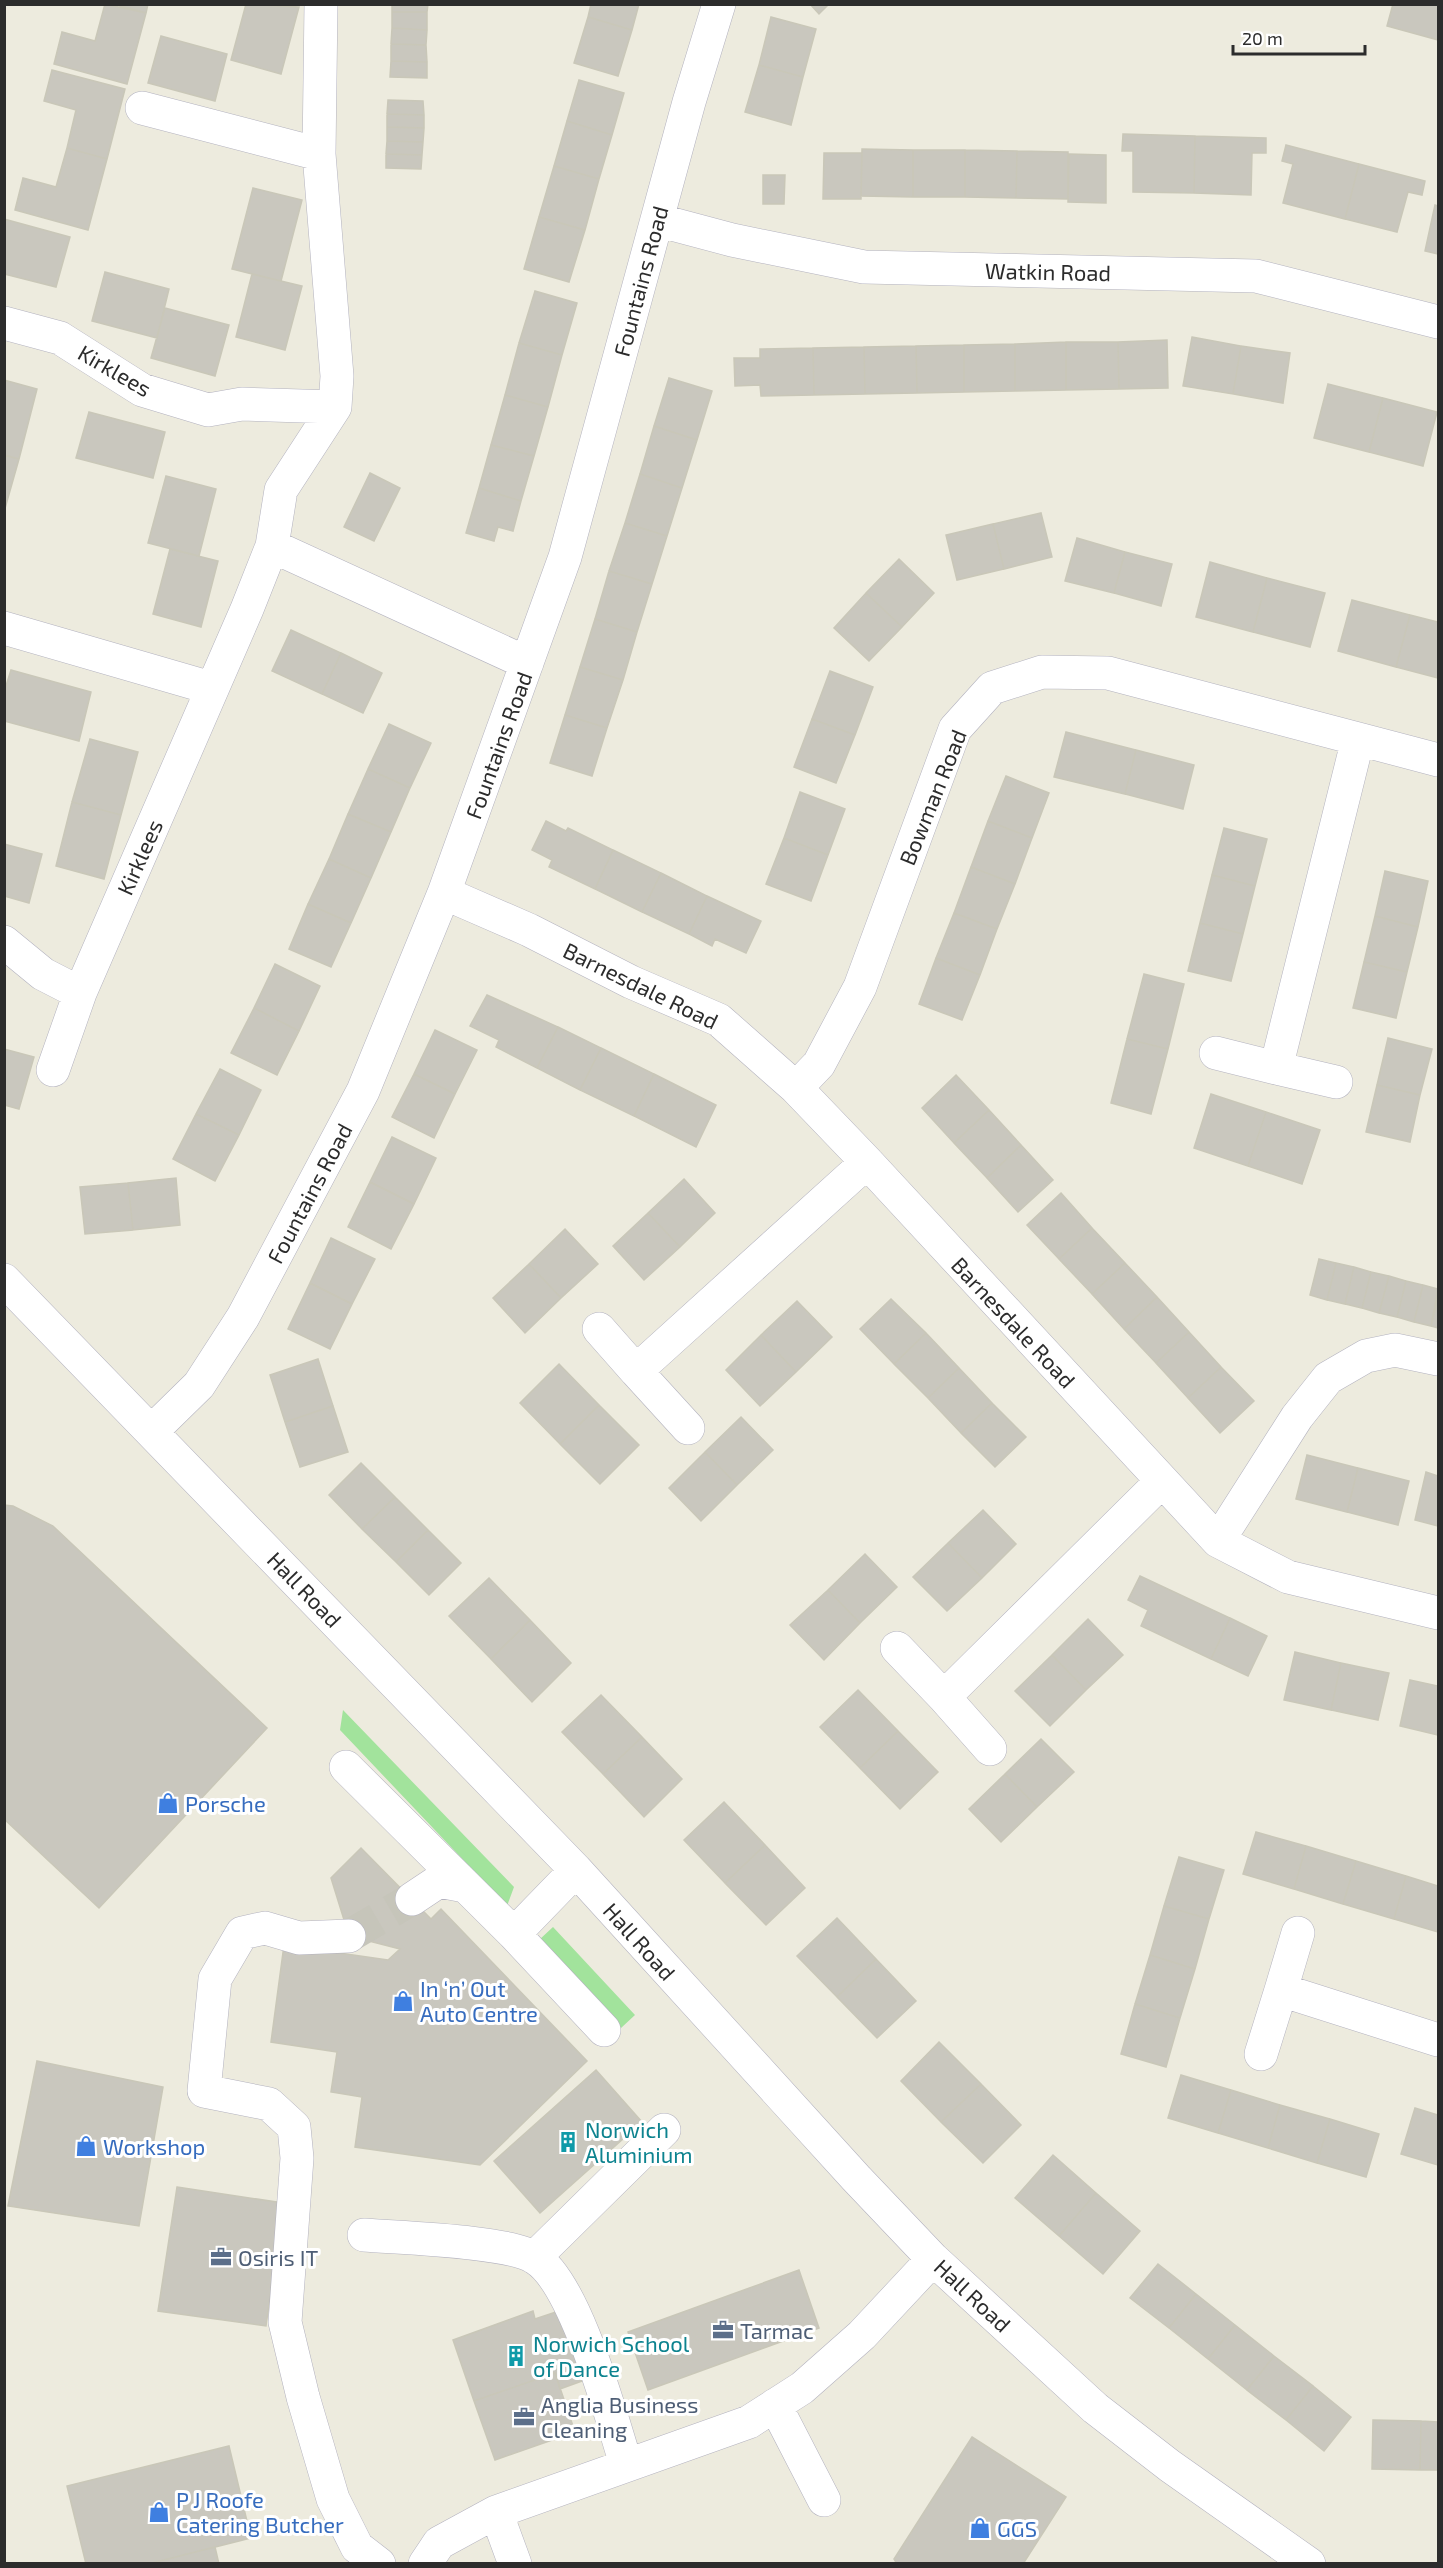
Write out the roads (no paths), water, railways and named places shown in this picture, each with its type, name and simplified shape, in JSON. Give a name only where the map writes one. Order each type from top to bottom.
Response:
[{"type":"street","name":"Kirklees","points":[[53,1071],[80,993],[247,609],[272,546],[281,490],[335,407],[337,376],[319,154],[321,4]]},
{"type":"street","name":"Fountains Road","points":[[152,1431],[199,1386],[243,1317],[363,1092],[444,893],[565,557],[719,4]]},
{"type":"street","points":[[142,108],[319,154]]},
{"type":"street","name":"Watkin Road","points":[[657,220],[732,240],[864,267],[1256,276],[1438,322]]},
{"type":"street","name":"Kirklees","points":[[4,323],[60,338],[142,390],[208,410],[242,404],[335,407]]},
{"type":"street","points":[[272,546],[527,663]]},
{"type":"street","points":[[4,628],[211,688]]},
{"type":"street","name":"Bowman Road","points":[[796,1088],[819,1064],[860,987],[955,729],[992,688],[1042,672],[1108,673],[1438,760]]},
{"type":"street","points":[[1276,1068],[1358,739]]},
{"type":"street","name":"Barnesdale Road","points":[[444,893],[529,930],[631,982],[718,1020],[796,1088],[1218,1541],[1288,1577],[1438,1612]]},
{"type":"street","points":[[4,942],[43,974],[80,993]]},
{"type":"street","points":[[1216,1053],[1336,1082]]},
{"type":"street","points":[[636,1371],[867,1162]]},
{"type":"street","name":"Hall Road","points":[[4,1280],[576,1870],[856,2178],[933,2259],[1095,2408],[1170,2466],[1309,2564]]},
{"type":"street","points":[[599,1329],[688,1428]]},
{"type":"street","points":[[1218,1541],[1297,1417],[1328,1378],[1366,1356],[1395,1350],[1438,1359]]},
{"type":"street","points":[[944,1697],[1161,1482]]},
{"type":"street","points":[[897,1648],[990,1749]]},
{"type":"street","points":[[346,1767],[514,1934],[604,2030]]},
{"type":"street","points":[[514,1934],[576,1870]]},
{"type":"street","points":[[412,1899],[439,1881],[465,1886]]},
{"type":"street","points":[[349,1936],[299,1938],[265,1928],[242,1933],[215,1979],[204,2091],[269,2104],[294,2127],[297,2158],[285,2322],[303,2397],[333,2499],[357,2547],[379,2564]]},
{"type":"street","points":[[1262,2054],[1299,1933]]},
{"type":"street","points":[[1281,1990],[1438,2040]]},
{"type":"street","points":[[535,2257],[664,2130]]},
{"type":"street","points":[[364,2235],[501,2248],[535,2257],[560,2285],[595,2366],[626,2464]]},
{"type":"street","points":[[425,2564],[440,2543],[496,2512],[749,2422],[802,2388],[862,2335],[933,2259]]},
{"type":"street","points":[[775,2405],[824,2500]]},
{"type":"street","points":[[496,2512],[516,2564]]},
{"type":"tunnel","points":[[349,1936],[412,1899]]},
{"type":"place","name":"Porsche","points":[[168,1803]]},
{"type":"place","name":"In ‘n’ Out Auto Centre","points":[[403,2001]]},
{"type":"place","name":"Norwich Aluminium","points":[[568,2142]]},
{"type":"place","name":"Workshop","points":[[86,2146]]},
{"type":"place","name":"Osiris IT","points":[[221,2257]]},
{"type":"place","name":"Tarmac","points":[[723,2330]]},
{"type":"place","name":"Norwich School of Dance","points":[[516,2356]]},
{"type":"place","name":"Anglia Business Cleaning","points":[[524,2417]]},
{"type":"place","name":"P J Roofe Catering Butcher","points":[[159,2512]]},
{"type":"place","name":"GGS","points":[[980,2528]]}]
